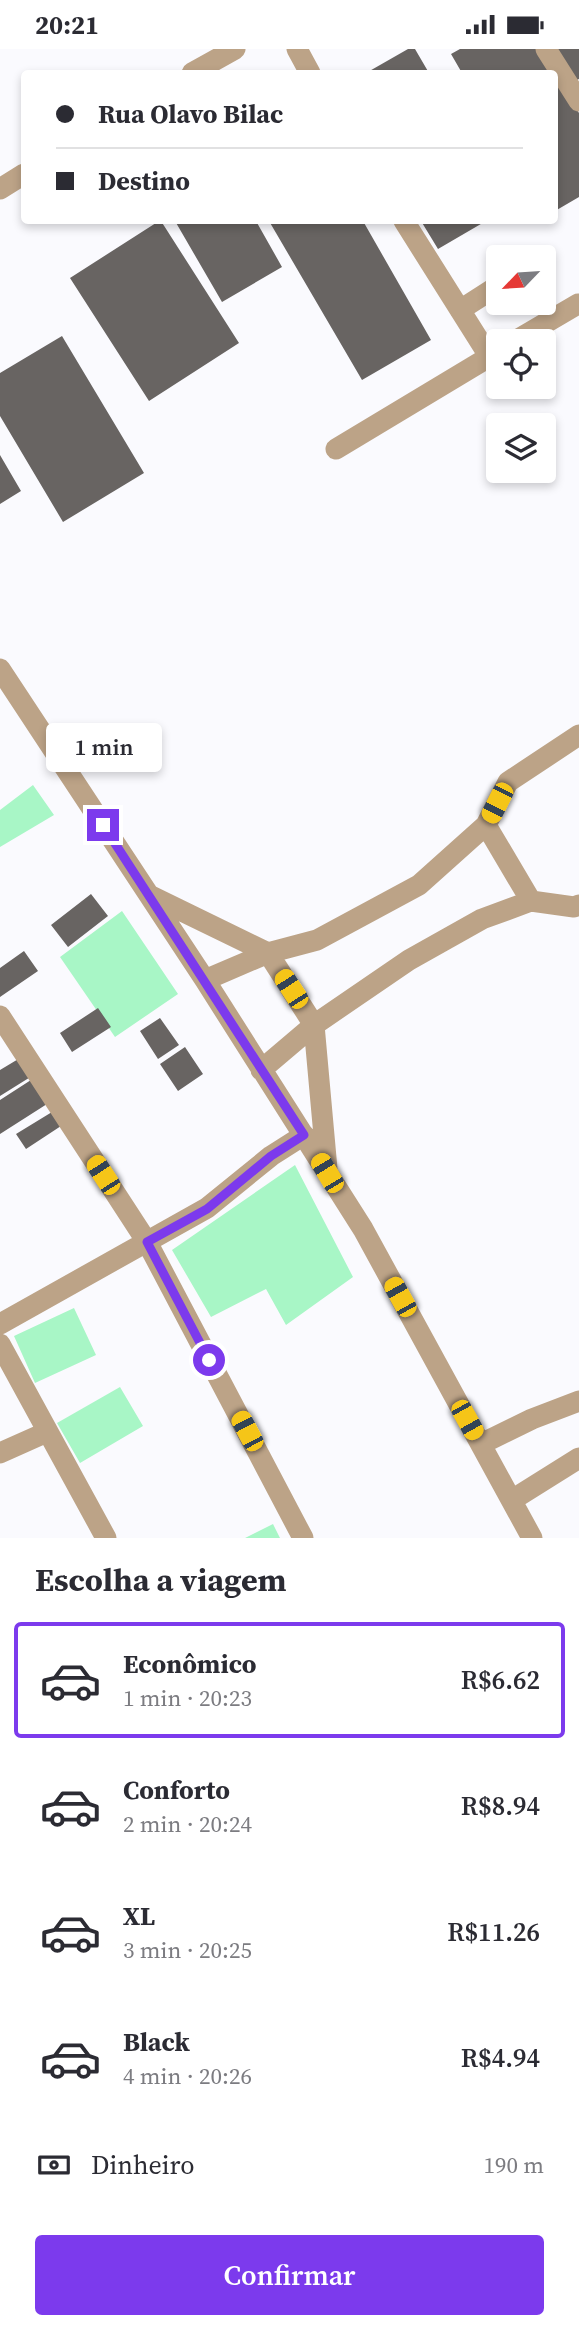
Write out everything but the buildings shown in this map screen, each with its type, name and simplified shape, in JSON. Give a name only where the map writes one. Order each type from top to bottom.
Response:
[{"type":"street","points":[[197,70],[234,49]]},
{"type":"street","points":[[546,49],[578,98]]},
{"type":"street","points":[[0,189],[21,176]]},
{"type":"street","points":[[406,224],[460,310],[486,343]]},
{"type":"street","points":[[460,310],[486,293]]},
{"type":"street","points":[[535,329],[578,304]]},
{"type":"street","points":[[336,449],[486,358]]},
{"type":"street","points":[[0,669],[205,980],[363,1229],[533,1538]]},
{"type":"street","points":[[205,980],[268,953],[317,940],[419,885],[486,825],[508,782],[579,735]]},
{"type":"street","points":[[486,825],[531,901]]},
{"type":"street","points":[[149,895],[268,953],[314,1025],[327,1173]]},
{"type":"street","points":[[261,1070],[314,1025],[409,960],[482,919],[531,901],[575,907],[579,905]]},
{"type":"street","points":[[0,1016],[147,1242],[303,1538]]},
{"type":"street","points":[[0,1324],[207,1209],[271,1156],[304,1135]]},
{"type":"street","points":[[0,1344],[106,1538]]},
{"type":"street","points":[[481,1444],[532,1419],[579,1401]]},
{"type":"street","points":[[0,1453],[47,1432]]},
{"type":"street","points":[[512,1500],[579,1458]]},
{"type":"green space","points":[[33,785],[54,815],[0,847],[0,810]]},
{"type":"green space","points":[[122,911],[178,994],[115,1037],[60,957]]},
{"type":"green space","points":[[295,1165],[353,1277],[286,1325],[266,1289],[211,1317],[172,1250]]},
{"type":"green space","points":[[74,1308],[96,1355],[35,1383],[14,1336]]},
{"type":"green space","points":[[120,1387],[143,1426],[80,1463],[57,1423]]},
{"type":"green space","points":[[273,1524],[280,1538],[245,1538]]},
{"type":"route","points":[[103,825],[304,1135],[271,1156],[207,1209],[147,1242],[209,1360]]}]
